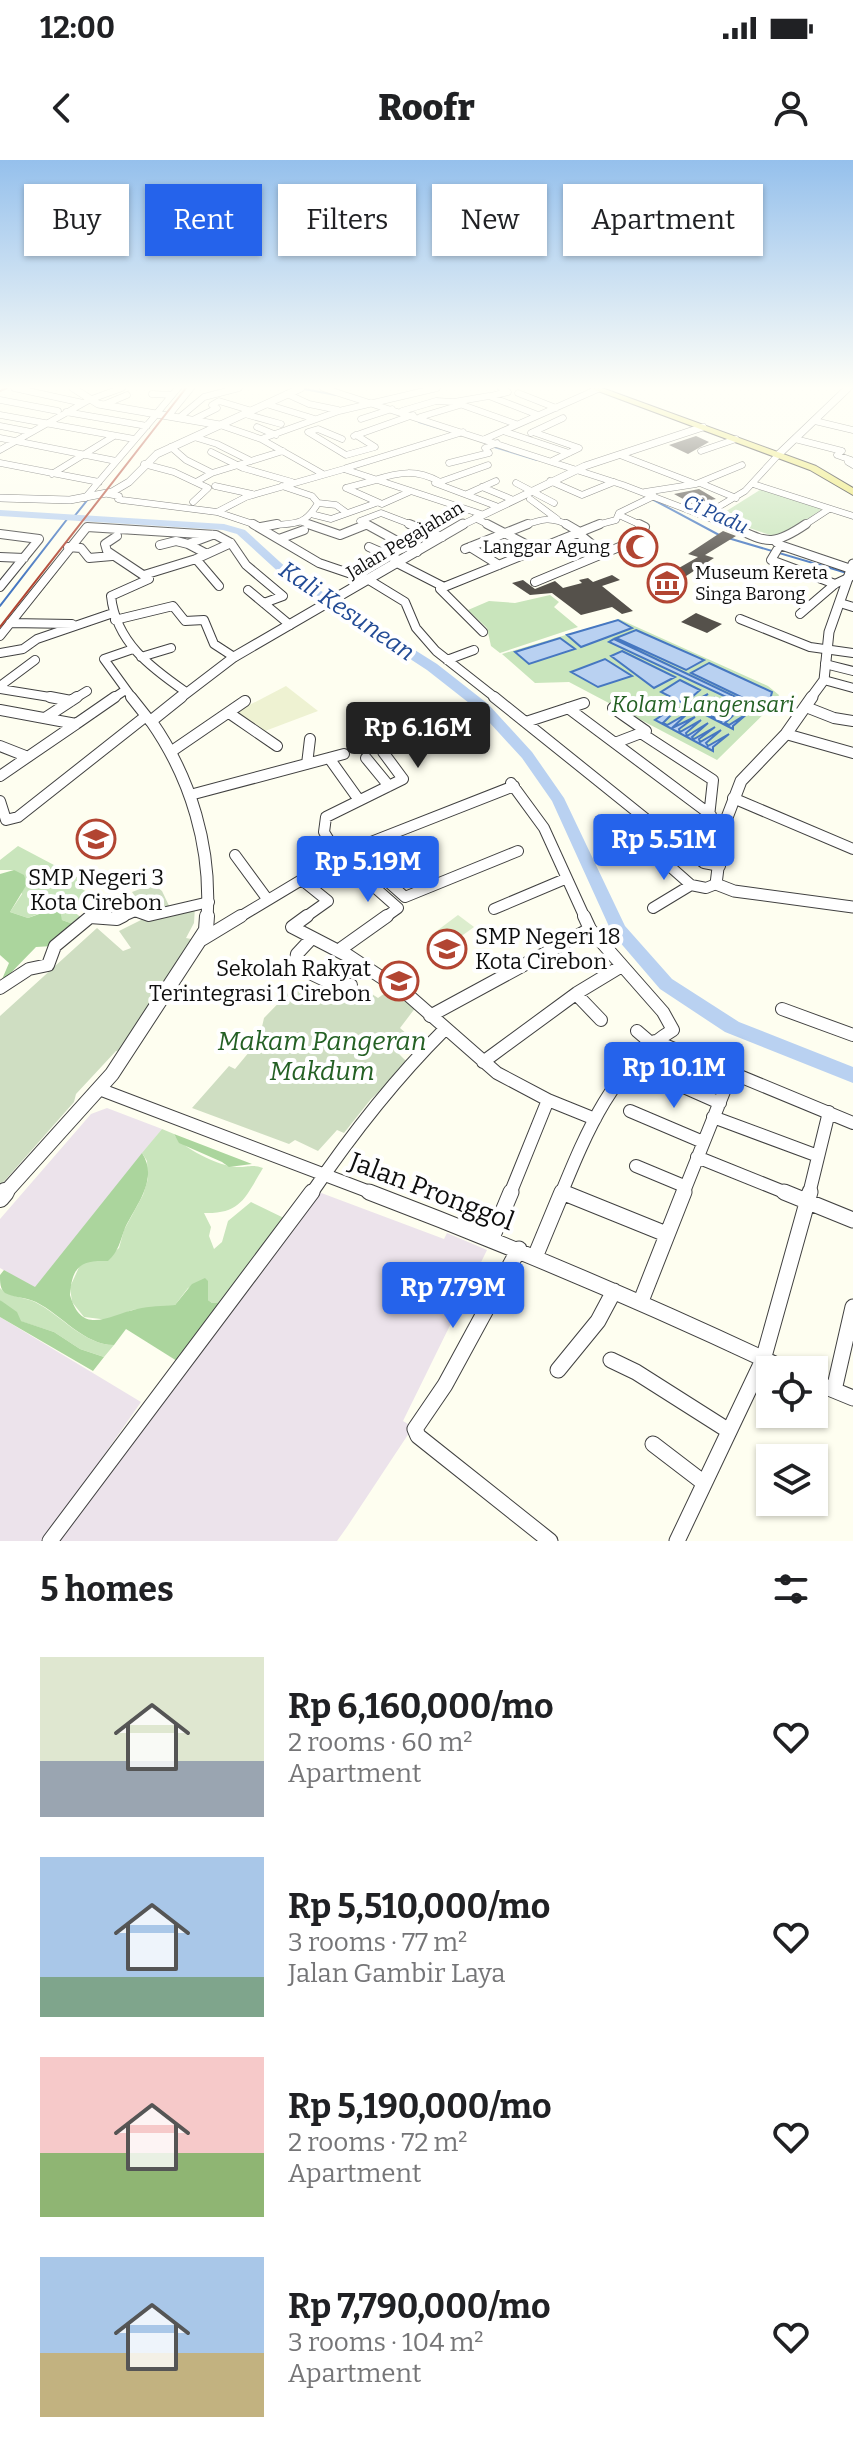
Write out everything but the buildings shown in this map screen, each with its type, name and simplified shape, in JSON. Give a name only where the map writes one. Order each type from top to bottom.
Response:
[{"type":"main road","points":[[775,452],[823,472],[853,492]]},
{"type":"street","points":[[71,452],[116,461]]},
{"type":"street","points":[[52,474],[87,452]]},
{"type":"street","points":[[88,498],[123,452]]},
{"type":"street","points":[[0,498],[88,498],[112,492],[129,482],[144,464],[162,452]]},
{"type":"street","points":[[177,452],[212,473]]},
{"type":"street","points":[[212,452],[235,465],[293,482]]},
{"type":"street","points":[[234,452],[251,461]]},
{"type":"street","points":[[254,452],[264,457]]},
{"type":"street","points":[[196,482],[212,473],[278,452]]},
{"type":"street","points":[[286,452],[323,474]]},
{"type":"street","points":[[217,512],[280,486],[397,452]]},
{"type":"street","points":[[449,463],[489,452]]},
{"type":"street","points":[[525,452],[643,497],[653,497],[849,575]]},
{"type":"street","name":"Jalan Pegajahan","points":[[148,719],[234,657],[478,516],[511,499],[530,495],[550,481],[628,452]]},
{"type":"street","points":[[841,452],[838,455],[851,460],[848,462],[853,465]]},
{"type":"street","points":[[552,461],[569,453]]},
{"type":"street","points":[[703,516],[736,498],[779,454]]},
{"type":"street","points":[[620,455],[736,498]]},
{"type":"street","points":[[462,462],[489,476]]},
{"type":"street","points":[[0,463],[99,482]]},
{"type":"street","points":[[144,464],[167,469],[208,489],[193,502]]},
{"type":"street","points":[[488,465],[437,482],[385,504],[376,503],[346,487],[411,469],[437,482],[496,506]]},
{"type":"street","points":[[483,632],[440,589],[578,532],[616,520],[643,497],[700,485],[742,465]]},
{"type":"street","points":[[344,469],[478,516],[537,550]]},
{"type":"street","points":[[467,494],[496,481]]},
{"type":"street","points":[[550,481],[581,495],[612,483]]},
{"type":"street","points":[[516,483],[605,555]]},
{"type":"street","points":[[753,484],[853,516]]},
{"type":"street","points":[[215,486],[253,495]]},
{"type":"street","points":[[280,486],[312,496],[318,503],[336,505],[351,512],[417,552]]},
{"type":"street","points":[[482,487],[511,499]]},
{"type":"street","points":[[112,492],[119,496],[119,500],[217,512],[261,527],[319,563],[369,580],[408,605],[421,634],[447,660],[704,863],[720,866]]},
{"type":"street","points":[[530,495],[554,503]]},
{"type":"street","points":[[425,505],[435,500]]},
{"type":"street","points":[[279,539],[303,526],[318,503]]},
{"type":"street","points":[[311,514],[332,519],[376,503]]},
{"type":"street","points":[[829,509],[777,548],[771,560],[849,575]]},
{"type":"street","points":[[261,527],[303,526],[340,535],[381,513],[442,537]]},
{"type":"street","points":[[535,582],[640,539],[645,532],[643,525],[619,515]]},
{"type":"street","points":[[499,565],[468,548],[544,518],[557,519]]},
{"type":"street","points":[[0,636],[87,527],[213,535],[231,543],[246,565],[283,596],[264,603]]},
{"type":"street","points":[[0,534],[39,539],[1,585]]},
{"type":"street","points":[[188,544],[213,535]]},
{"type":"street","points":[[117,536],[105,544],[107,551],[149,581],[111,596],[119,631],[141,657],[186,692]]},
{"type":"street","points":[[160,545],[175,541],[207,554]]},
{"type":"street","points":[[144,575],[196,559],[231,543]]},
{"type":"street","points":[[68,547],[80,547],[89,558],[114,557]]},
{"type":"street","points":[[369,547],[444,587]]},
{"type":"street","points":[[0,557],[24,558]]},
{"type":"street","points":[[196,559],[219,586]]},
{"type":"street","points":[[716,884],[723,828],[733,798],[745,776],[786,734],[824,680],[826,648],[849,575]]},
{"type":"street","points":[[800,614],[849,575]]},
{"type":"street","points":[[248,590],[290,625]]},
{"type":"street","points":[[840,603],[853,607]]},
{"type":"street","points":[[0,653],[18,650],[37,639],[81,625],[173,606],[185,621],[204,620],[214,644],[234,657]]},
{"type":"street","points":[[740,619],[810,647]]},
{"type":"street","points":[[10,623],[81,625]]},
{"type":"street","points":[[770,639],[795,646],[853,653]]},
{"type":"street","points":[[141,657],[171,648]]},
{"type":"street","points":[[0,1198],[126,1055],[201,940],[207,924],[209,902],[200,832],[190,795],[172,751],[124,691],[103,659],[133,649]]},
{"type":"street","points":[[447,660],[474,650]]},
{"type":"street","points":[[0,687],[35,660]]},
{"type":"street","points":[[825,664],[853,671]]},
{"type":"street","points":[[824,680],[853,688]]},
{"type":"street","points":[[0,687],[71,701]]},
{"type":"street","points":[[45,718],[87,691]]},
{"type":"street","points":[[0,776],[124,691]]},
{"type":"street","points":[[172,751],[245,701]]},
{"type":"street","points":[[526,722],[584,703]]},
{"type":"street","points":[[806,707],[834,718],[853,721]]},
{"type":"street","points":[[568,708],[711,815]]},
{"type":"street","points":[[613,708],[646,731],[615,743]]},
{"type":"street","points":[[0,710],[76,724]]},
{"type":"street","points":[[229,713],[277,746]]},
{"type":"street","points":[[0,801],[6,820],[18,817],[148,719]]},
{"type":"street","points":[[641,733],[713,778],[704,863]]},
{"type":"street","points":[[786,734],[853,753]]},
{"type":"street","points":[[307,764],[310,739]]},
{"type":"street","points":[[0,746],[28,757]]},
{"type":"street","points":[[348,956],[342,948],[398,908],[338,855],[324,835],[323,821],[337,809],[403,779],[383,752]]},
{"type":"street","points":[[190,795],[344,754]]},
{"type":"street","points":[[329,758],[359,800]]},
{"type":"street","points":[[366,758],[389,786]]},
{"type":"street","points":[[373,767],[392,762]]},
{"type":"street","points":[[201,940],[338,855],[511,784],[544,828],[590,929],[620,967],[655,1002],[671,1026],[671,1034],[653,1042],[613,1087],[595,1119],[535,1257]]},
{"type":"street","points":[[733,798],[853,849]]},
{"type":"street","points":[[624,826],[691,885],[706,888],[716,884],[734,891],[853,907]]},
{"type":"street","points":[[351,849],[405,897],[518,851]]},
{"type":"street","points":[[235,855],[268,900]]},
{"type":"street","points":[[494,909],[565,879]]},
{"type":"street","points":[[302,880],[328,901],[292,924],[311,939],[368,967],[497,1073],[548,1100],[595,1119]]},
{"type":"street","points":[[653,908],[691,885]]},
{"type":"street","points":[[0,988],[29,969],[48,965],[55,946],[90,917],[117,919],[135,911],[149,916],[209,902]]},
{"type":"street","points":[[430,1016],[590,929]]},
{"type":"street","points":[[311,939],[297,954],[295,966],[333,984],[352,986],[368,967]]},
{"type":"street","points":[[483,1062],[620,967]]},
{"type":"street","points":[[577,995],[601,1020]]},
{"type":"street","points":[[782,1009],[853,1035]]},
{"type":"street","points":[[50,1541],[381,1095],[444,1030]]},
{"type":"street","points":[[637,1031],[653,1042],[853,1123]]},
{"type":"street","points":[[632,1064],[717,1110],[818,1156]]},
{"type":"street","points":[[641,1301],[684,1186],[731,1074]]},
{"type":"street","name":"Jalan Pronggol","points":[[99,1089],[519,1249],[641,1301],[756,1357]]},
{"type":"street","points":[[491,1240],[548,1100]]},
{"type":"street","points":[[630,1111],[703,1142]]},
{"type":"street","points":[[764,1356],[829,1112]]},
{"type":"street","points":[[697,1157],[853,1220]]},
{"type":"street","points":[[636,1166],[684,1186]]},
{"type":"street","points":[[562,1192],[666,1234]]},
{"type":"street","points":[[519,1249],[445,1385],[415,1429],[418,1436],[550,1541]]},
{"type":"street","points":[[558,1370],[598,1321],[614,1291]]},
{"type":"street","points":[[834,1390],[853,1307]]},
{"type":"street","points":[[611,1360],[636,1372],[729,1431]]},
{"type":"street","points":[[677,1541],[756,1375]]},
{"type":"street","points":[[828,1388],[853,1398]]},
{"type":"street","points":[[653,1444],[704,1483]]},
{"type":"shaded area","points":[[107,1108],[162,1129],[35,1288],[0,1268],[0,1219],[91,1114]]},
{"type":"shaded area","points":[[316,1191],[444,1239],[447,1233],[487,1250],[403,1421],[413,1427],[337,1541],[57,1541]]},
{"type":"shaded area","points":[[0,1317],[141,1402],[44,1541],[0,1541]]},
{"type":"green space","points":[[763,488],[824,508],[779,538],[717,517]]},
{"type":"green space","points":[[550,595],[559,602],[554,607],[578,627],[500,653],[491,646],[487,628],[468,610],[489,601],[515,603]]},
{"type":"green space","name":"Kolam Langensari","points":[[619,619],[768,686],[779,695],[776,702],[717,760],[569,682],[535,683],[502,654]]},
{"type":"green space","points":[[286,686],[318,711],[265,731],[236,712]]},
{"type":"green space","points":[[18,846],[88,883],[82,889],[95,897],[73,911],[83,919],[76,925],[62,920],[55,907],[28,918],[10,912],[22,894],[14,870],[0,870],[0,860]]},
{"type":"green space","points":[[14,870],[24,875],[27,884],[10,912],[28,918],[59,907],[62,920],[76,925],[53,946],[36,947],[0,984],[9,963],[0,955],[0,874]]},
{"type":"green space","points":[[153,884],[162,891],[172,912],[195,906],[194,923],[186,938],[191,939],[183,956],[120,1052],[116,1051],[76,1094],[74,1102],[0,1186],[0,1016],[97,928],[123,951],[131,948],[119,931],[141,920],[140,910],[128,899],[134,895],[132,892]]},
{"type":"green space","points":[[458,915],[474,927],[445,948],[430,936]]},
{"type":"green space","name":"Makam Pangeran Makdum","points":[[296,985],[318,989],[351,986],[378,998],[388,991],[394,995],[398,992],[416,1007],[400,1028],[408,1035],[394,1049],[409,1064],[371,1099],[344,1133],[337,1130],[318,1151],[295,1140],[289,1144],[192,1108],[229,1066],[235,1069],[259,1040],[264,1018]]},
{"type":"green space","points":[[162,1129],[212,1160],[231,1166],[263,1168],[241,1202],[226,1211],[204,1213],[211,1227],[209,1236],[214,1249],[222,1242],[228,1221],[251,1202],[286,1219],[223,1302],[212,1303],[208,1300],[208,1281],[188,1288],[175,1305],[132,1310],[109,1320],[84,1317],[72,1302],[70,1287],[80,1265],[89,1259],[103,1261],[119,1248],[148,1179],[147,1161],[142,1153]]},
{"type":"green space","points":[[174,1134],[252,1164],[229,1167],[179,1143]]},
{"type":"green space","points":[[142,1153],[147,1163],[147,1182],[117,1250],[108,1261],[80,1266],[73,1277],[70,1295],[82,1316],[98,1320],[142,1308],[175,1305],[192,1284],[205,1278],[208,1281],[208,1300],[212,1303],[223,1302],[177,1361],[126,1329],[114,1345],[93,1340],[36,1302],[5,1293],[1,1285],[0,1275],[4,1270],[35,1287]]},
{"type":"green space","points":[[0,1288],[35,1302],[93,1340],[114,1345],[104,1357],[80,1349],[54,1332],[20,1321],[0,1300]]},
{"type":"green space","points":[[0,1300],[17,1312],[21,1321],[54,1332],[80,1349],[104,1357],[93,1371],[0,1317]]},
{"type":"water","points":[[618,620],[632,628],[581,647],[567,635]]},
{"type":"water","points":[[636,630],[704,660],[686,670],[616,638]]},
{"type":"water","points":[[560,638],[575,649],[529,664],[515,652]]},
{"type":"water","points":[[614,639],[759,708],[756,711],[609,642]]},
{"type":"water","points":[[622,651],[675,677],[654,688],[611,656]]},
{"type":"water","points":[[605,659],[632,676],[598,687],[571,672]]},
{"type":"water","points":[[709,663],[772,692],[770,700],[762,707],[691,673]]},
{"type":"water","points":[[680,680],[700,690],[684,704],[661,692]]},
{"type":"water","points":[[708,694],[692,706],[695,709],[715,697],[699,710],[701,712],[721,700],[705,713],[708,715],[728,703],[712,716],[715,718],[734,706],[721,721],[740,709],[725,723],[729,725],[748,713],[733,729],[685,704]]},
{"type":"water","points":[[658,699],[678,708],[663,723],[667,725],[688,713],[672,728],[695,717],[679,729],[680,732],[701,720],[686,733],[687,736],[708,723],[692,737],[694,739],[715,727],[699,739],[700,742],[721,730],[706,743],[708,746],[729,734],[713,747],[713,751],[655,720],[667,712],[654,702]]},
{"type":"waterway","name":"Ci Padu","points":[[512,452],[537,460]]},
{"type":"waterway","points":[[73,518],[89,498]]},
{"type":"waterway","name":"Ci Padu","points":[[650,498],[721,536]]},
{"type":"waterway","name":"Kali Kesunean","points":[[0,513],[224,527],[241,532],[287,574],[432,667],[483,707],[527,755],[559,801],[618,929],[666,984],[732,1027],[853,1075]]},
{"type":"waterway","points":[[0,606],[68,518]]},
{"type":"waterway","name":"Ci Padu","points":[[728,538],[847,573]]},
{"type":"railway","points":[[0,627],[136,452]]},
{"type":"place","name":"Langgar Agung","points":[[638,547]]},
{"type":"place","name":"Museum Kereta Singa Barong","points":[[667,583]]},
{"type":"place","name":"SMP Negeri 3 Kota Cirebon","points":[[96,839]]},
{"type":"place","name":"SMP Negeri 18 Kota Cirebon","points":[[447,949]]},
{"type":"place","name":"Sekolah Rakyat Terintegrasi 1 Cirebon","points":[[399,981]]}]
